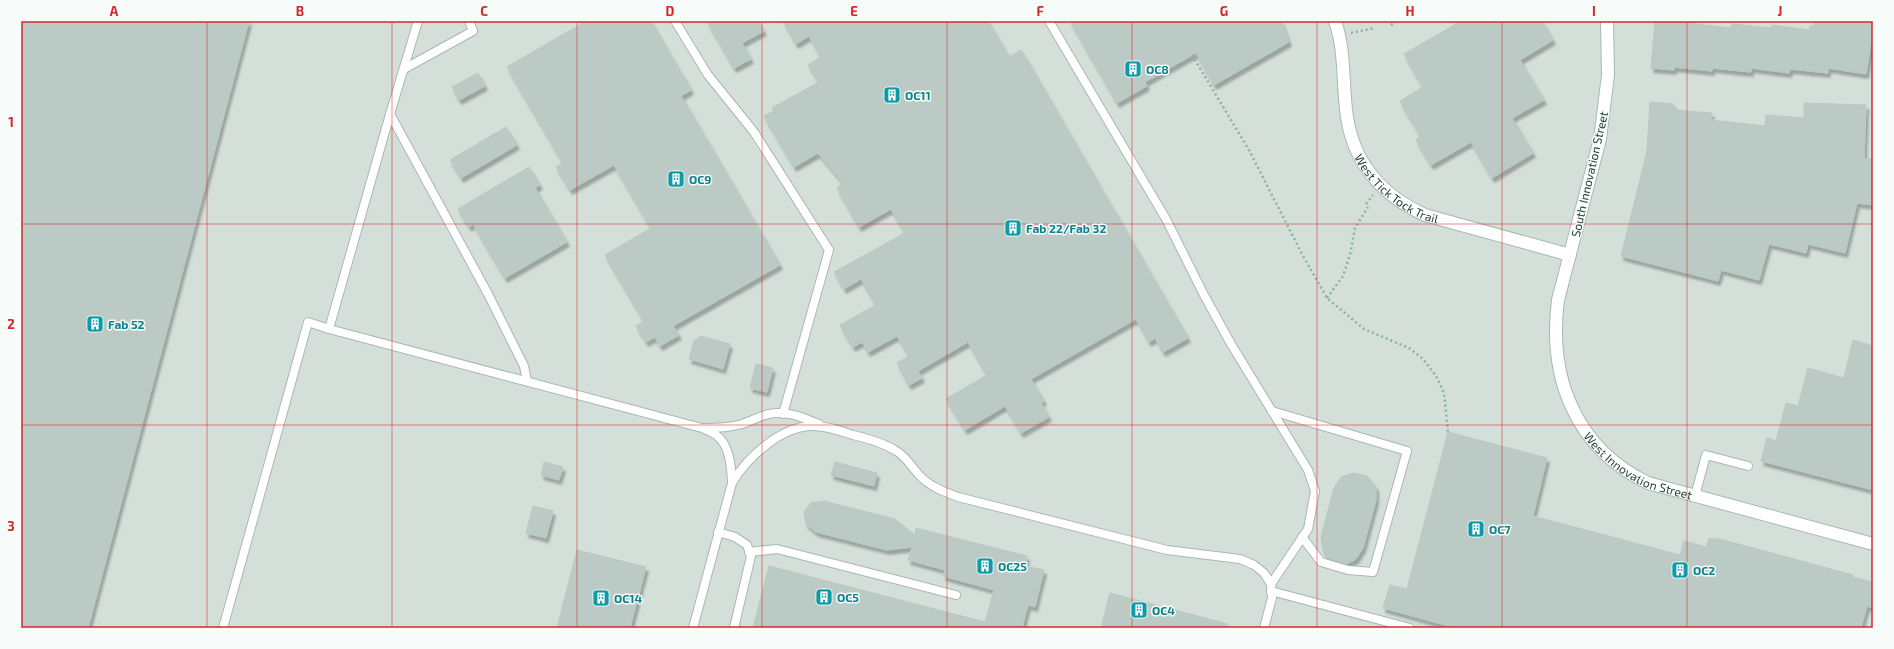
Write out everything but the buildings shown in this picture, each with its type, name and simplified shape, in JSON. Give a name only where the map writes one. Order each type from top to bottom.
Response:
[{"type":"street","name":"West Tick Tock Trail","points":[[1334,21],[1341,42],[1345,72],[1347,117],[1350,133],[1357,153],[1370,174],[1386,192],[1404,206],[1424,215],[1570,255]]},
{"type":"street","name":"South Innovation Street","points":[[1570,255],[1602,124],[1608,75],[1607,21]]},
{"type":"street","name":"West Innovation Street","points":[[1570,255],[1558,300],[1555,323],[1555,350],[1562,381],[1576,415],[1589,435],[1602,449],[1629,474],[1648,483],[1873,544]]},
{"type":"lane","points":[[329,329],[418,21]]},
{"type":"lane","points":[[404,69],[473,31],[469,21]]},
{"type":"lane","points":[[675,21],[708,75],[754,132],[829,250],[783,414]]},
{"type":"lane","points":[[1049,21],[1166,219],[1208,302],[1308,470],[1315,491],[1308,529],[1271,588]]},
{"type":"lane","points":[[390,114],[488,294],[524,366],[527,381]]},
{"type":"lane","points":[[223,628],[308,322],[329,329],[702,428],[717,435],[726,448],[731,463],[732,483]]},
{"type":"lane","points":[[1272,411],[1407,451],[1373,572],[1348,570],[1321,562],[1302,537]]},
{"type":"lane","points":[[702,428],[723,428],[742,424],[762,416],[783,414],[803,418],[826,428],[889,446],[901,454],[922,477],[932,485],[958,497],[1167,550],[1240,559],[1254,565],[1264,573],[1271,588],[1272,598],[1264,628]]},
{"type":"lane","points":[[693,628],[732,483],[741,468],[758,451],[783,434],[798,428],[812,426],[826,428]]},
{"type":"lane","points":[[1695,496],[1706,455],[1748,466]]},
{"type":"lane","points":[[718,532],[735,537],[747,545],[751,556],[734,628]]},
{"type":"lane","points":[[749,552],[777,549],[956,595]]},
{"type":"lane","points":[[1271,588],[1410,628]]},
{"type":"path","points":[[1391,25],[1398,21]]},
{"type":"path","points":[[1348,33],[1375,28]]},
{"type":"path","points":[[1192,55],[1249,150],[1302,254],[1327,298],[1364,329],[1409,348],[1423,359],[1436,376],[1444,393],[1448,432]]},
{"type":"path","points":[[1327,298],[1343,276],[1350,255],[1355,228],[1368,207]]},
{"type":"shaded area","points":[[21,21],[1873,21],[1873,628],[21,628]]},
{"type":"place","name":"OC8","points":[[1133,69]]},
{"type":"place","name":"OC11","points":[[892,95]]},
{"type":"place","name":"OC9","points":[[676,179]]},
{"type":"place","name":"Fab 22/Fab 32","points":[[1013,228]]},
{"type":"place","name":"Fab 52","points":[[95,324]]},
{"type":"place","name":"OC7","points":[[1476,529]]},
{"type":"place","name":"OC25","points":[[985,566]]},
{"type":"place","name":"OC2","points":[[1680,570]]},
{"type":"place","name":"OC5","points":[[824,597]]},
{"type":"place","name":"OC14","points":[[601,598]]},
{"type":"place","name":"OC4","points":[[1139,610]]}]
